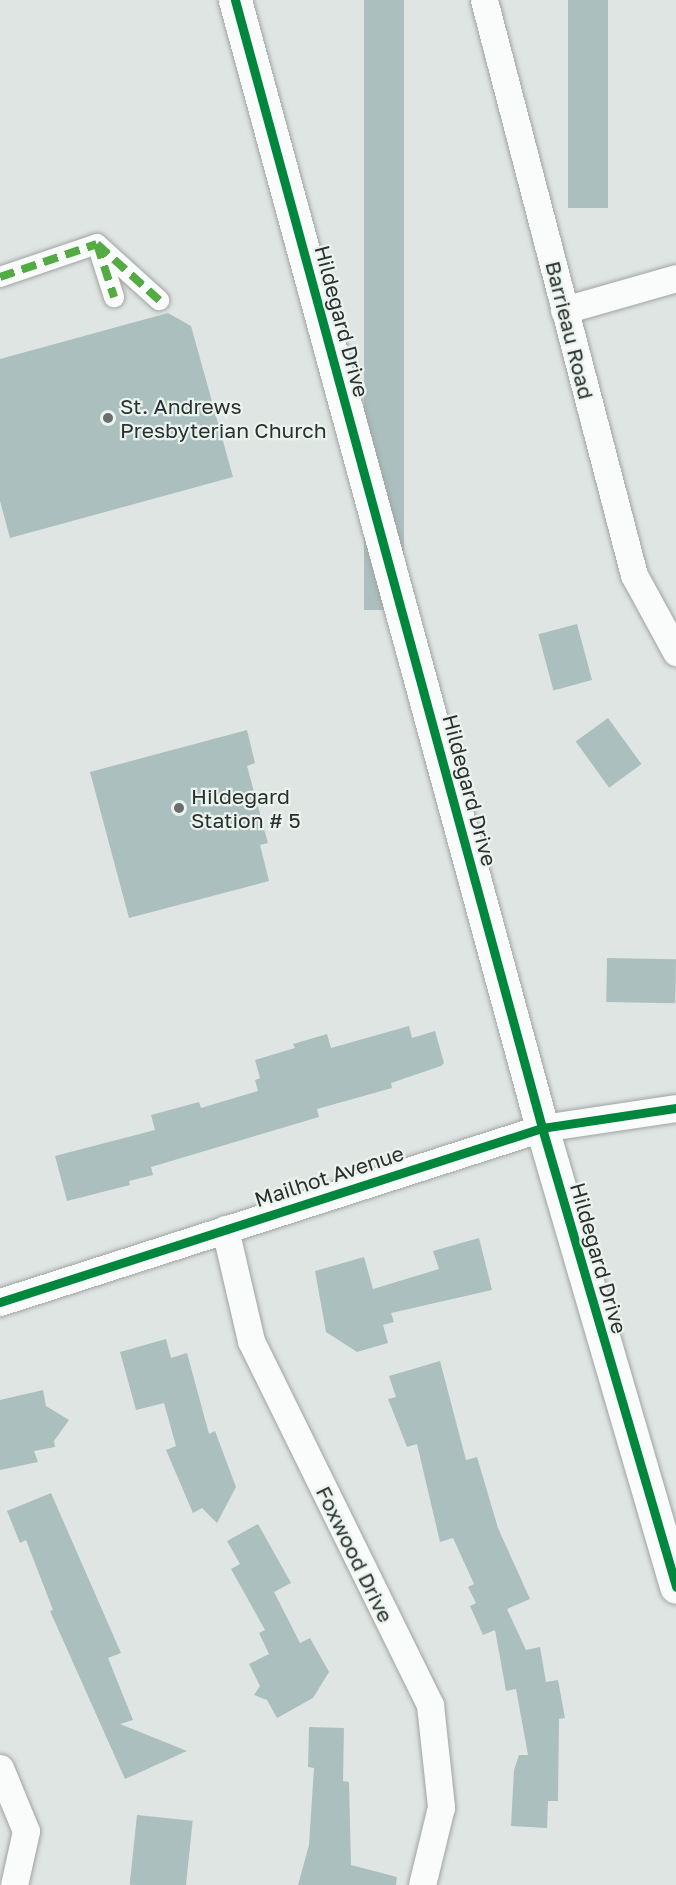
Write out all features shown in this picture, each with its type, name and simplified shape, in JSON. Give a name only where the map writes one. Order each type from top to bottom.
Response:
[{"type":"street","name":"Hildegard Drive","points":[[235,0],[542,1128],[676,1587]]},
{"type":"street","name":"Barrieau Road","points":[[484,0],[634,575],[676,652]]},
{"type":"street","points":[[0,277],[97,244]]},
{"type":"street","points":[[97,244],[114,297]]},
{"type":"street","points":[[97,244],[159,300]]},
{"type":"street","points":[[564,310],[676,278]]},
{"type":"street","name":"Mailhot Avenue","points":[[0,1302],[542,1128],[676,1108]]},
{"type":"street","name":"Foxwood Drive","points":[[225,1229],[251,1341],[430,1705],[441,1808],[422,1885]]},
{"type":"street","points":[[0,1768],[26,1831],[14,1885]]},
{"type":"building","points":[[364,0],[404,0],[404,610],[364,610]]},
{"type":"building","points":[[568,0],[608,0],[608,208],[568,208]]},
{"type":"building","name":"St. Andrews Presbyterian Church","points":[[168,313],[191,326],[233,477],[10,538],[0,501],[0,359]]},
{"type":"building","points":[[577,624],[592,680],[553,690],[538,634]]},
{"type":"building","points":[[608,718],[642,764],[609,788],[576,742]]},
{"type":"building","name":"Hildegard Station # 5","points":[[247,730],[255,763],[247,766],[268,843],[260,845],[269,881],[129,918],[90,772]]},
{"type":"building","points":[[607,958],[676,959],[675,1003],[606,1002]]},
{"type":"building","points":[[409,1026],[412,1038],[435,1031],[444,1063],[441,1066],[391,1083],[392,1088],[317,1109],[319,1117],[151,1167],[153,1175],[129,1181],[130,1185],[67,1201],[55,1156],[155,1130],[151,1115],[199,1102],[201,1108],[258,1091],[255,1080],[260,1078],[255,1060],[295,1048],[293,1044],[327,1034],[331,1048]]},
{"type":"building","points":[[479,1238],[492,1290],[391,1313],[394,1322],[383,1325],[388,1343],[357,1352],[326,1332],[315,1271],[364,1257],[373,1289],[439,1269],[433,1251]]},
{"type":"building","points":[[166,1339],[171,1358],[187,1353],[209,1434],[215,1431],[236,1487],[217,1523],[202,1508],[193,1513],[166,1450],[176,1446],[164,1403],[136,1410],[120,1352]]},
{"type":"building","points":[[440,1361],[466,1460],[477,1457],[498,1528],[530,1599],[507,1609],[526,1650],[540,1647],[546,1682],[558,1680],[565,1718],[559,1719],[558,1801],[548,1801],[547,1828],[511,1826],[514,1770],[519,1755],[528,1755],[516,1689],[506,1691],[495,1630],[483,1635],[470,1606],[476,1603],[468,1587],[474,1584],[453,1538],[440,1542],[417,1444],[407,1447],[388,1399],[396,1397],[389,1376]]},
{"type":"building","points":[[43,1390],[46,1406],[69,1420],[54,1441],[55,1447],[34,1451],[38,1462],[0,1470],[0,1400]]},
{"type":"building","points":[[51,1493],[121,1653],[108,1658],[133,1720],[120,1724],[187,1751],[125,1779],[50,1611],[53,1610],[26,1540],[20,1543],[7,1511]]},
{"type":"building","points":[[258,1524],[291,1583],[274,1592],[300,1643],[310,1638],[329,1672],[313,1698],[277,1718],[267,1700],[254,1695],[260,1686],[249,1664],[269,1654],[259,1633],[265,1630],[231,1569],[240,1564],[227,1541]]},
{"type":"building","points":[[309,1727],[344,1728],[343,1781],[349,1782],[351,1865],[397,1877],[396,1885],[298,1885],[309,1845],[314,1768],[308,1767]]},
{"type":"building","points":[[137,1815],[193,1821],[186,1885],[130,1885]]},
{"type":"marked path","points":[[97,244],[159,300]]},
{"type":"marked path","points":[[0,277],[97,244],[114,297]]},
{"type":"cycle path","points":[[235,0],[542,1128],[676,1587]]},
{"type":"cycle path","points":[[0,1302],[542,1128],[676,1108]]},
{"type":"place","name":"St. Andrews Presbyterian Church","points":[[108,418]]},
{"type":"place","name":"Hildegard Station # 5","points":[[179,808]]}]
